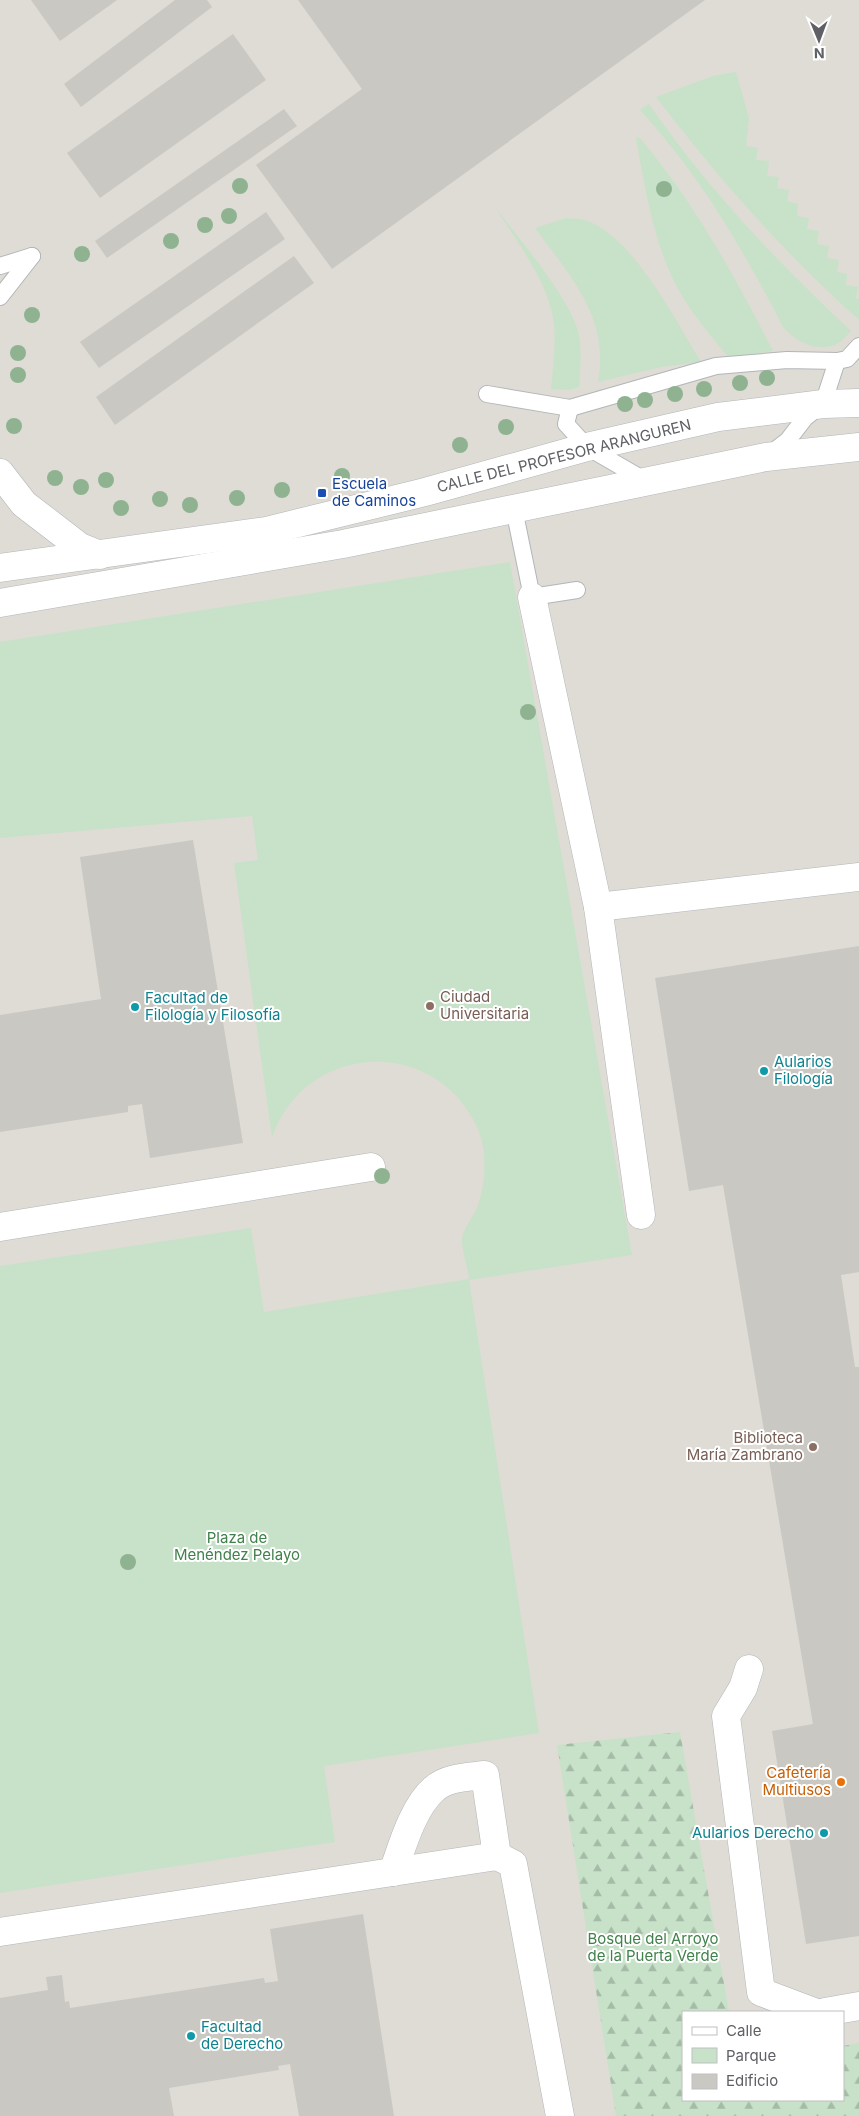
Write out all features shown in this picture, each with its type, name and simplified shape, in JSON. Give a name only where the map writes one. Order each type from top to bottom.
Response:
[{"type":"street","name":"CALLE DEL PROFESOR ARANGUREN","points":[[0,568],[266,531],[425,492],[587,447],[718,417],[824,404],[859,403]]},
{"type":"street","name":"CALLE DEL PROFESOR ARANGUREN","points":[[0,603],[176,571],[298,552],[766,457],[859,447]]},
{"type":"street","name":"CALLE DEL PROFESOR ARANGUREN","points":[[0,473],[24,504],[80,547],[140,570],[176,571]]},
{"type":"street","points":[[532,597],[598,907],[641,1215]]},
{"type":"street","points":[[598,907],[859,877]]},
{"type":"street","points":[[0,1227],[371,1168]]},
{"type":"street","points":[[749,1670],[743,1688],[726,1716],[761,1992],[811,2011]]},
{"type":"street","points":[[393,1872],[412,1819],[434,1789],[459,1778],[485,1775],[497,1856]]},
{"type":"street","points":[[0,1932],[497,1856],[513,1864],[560,2116]]},
{"type":"street","points":[[831,2011],[859,2006]]},
{"type":"lane","points":[[0,266],[32,256],[0,297]]},
{"type":"lane","points":[[487,394],[570,408],[716,366],[788,360],[837,361],[847,358],[859,346]]},
{"type":"lane","points":[[766,457],[788,440],[804,418],[824,404],[837,361]]},
{"type":"lane","points":[[570,408],[566,424],[587,447],[646,480]]},
{"type":"lane","points":[[514,509],[532,597],[577,590]]},
{"type":"shaded area","name":"Ciudad Universitaria","points":[[0,0],[859,0],[859,2116],[0,2116]]},
{"type":"green space","points":[[736,72],[749,118],[746,146],[758,148],[756,160],[769,161],[767,176],[779,177],[777,188],[789,190],[787,201],[798,204],[797,216],[809,218],[807,229],[819,231],[817,244],[829,246],[827,258],[839,260],[837,272],[847,274],[846,285],[858,287],[856,299],[859,299],[859,320],[804,268],[752,213],[703,157],[656,97],[713,76]]},
{"type":"green space","points":[[649,104],[719,195],[796,278],[851,331],[841,342],[829,346],[815,347],[794,337],[783,327],[752,269],[719,214],[682,160],[640,110]]},
{"type":"green space","points":[[639,137],[678,187],[712,240],[773,351],[728,357],[687,304],[676,285],[661,250],[647,195],[636,138]]},
{"type":"green space","points":[[495,207],[556,288],[575,322],[580,349],[579,387],[569,390],[551,389],[555,340],[551,308],[546,293],[531,263]]},
{"type":"green space","points":[[566,218],[585,220],[603,229],[620,243],[636,261],[666,303],[701,362],[661,367],[598,382],[600,359],[598,337],[593,317],[573,281],[535,228]]},
{"type":"green space","name":"Plaza de Menéndez Pelayo","points":[[510,562],[632,1255],[469,1280],[539,1733],[324,1766],[335,1842],[0,1893],[0,1266],[251,1228],[264,1312],[469,1279],[462,1239],[480,1199],[484,1178],[484,1157],[481,1136],[458,1097],[432,1077],[403,1065],[372,1062],[341,1068],[312,1082],[289,1105],[272,1137],[234,863],[258,860],[252,816],[0,838],[0,642]]},
{"type":"green space","name":"Bosque del Arroyo de la Puerta Verde","points":[[680,1732],[729,2011],[682,2011],[682,2101],[844,2101],[844,2046],[859,2043],[859,2116],[616,2116],[557,1745]]},
{"type":"building","points":[[31,0],[117,0],[60,41]]},
{"type":"building","points":[[175,0],[207,0],[212,7],[81,107],[64,84]]},
{"type":"building","points":[[298,0],[705,0],[332,269],[256,165],[362,89]]},
{"type":"building","points":[[233,34],[266,80],[100,198],[67,153]]},
{"type":"building","points":[[284,109],[297,126],[107,258],[95,241]]},
{"type":"building","points":[[266,212],[285,239],[99,368],[80,342]]},
{"type":"building","points":[[294,256],[314,283],[115,425],[96,397]]},
{"type":"building","name":"Facultad de Filología y Filosofía","points":[[193,840],[243,1143],[150,1158],[142,1104],[128,1106],[128,1112],[0,1132],[0,1015],[101,999],[80,857]]},
{"type":"building","points":[[859,946],[859,1272],[841,1275],[855,1367],[859,1367],[859,1936],[806,1944],[772,1731],[813,1724],[723,1185],[689,1191],[655,978]]},
{"type":"building","name":"Facultad de Derecho","points":[[363,1914],[394,2116],[299,2116],[290,2064],[278,2066],[279,2070],[169,2088],[174,2116],[0,2116],[0,1998],[48,1990],[46,1977],[62,1975],[65,2002],[69,2001],[70,2008],[264,1978],[265,1983],[278,1981],[270,1929]]},
{"type":"place","name":"Escuela de Caminos","points":[[322,493]]},
{"type":"place","name":"Ciudad Universitaria","points":[[430,1006]]},
{"type":"place","name":"Facultad de Filología y Filosofía","points":[[135,1007]]},
{"type":"place","name":"Aularios Filología","points":[[764,1071]]},
{"type":"place","name":"Biblioteca María Zambrano","points":[[813,1447]]},
{"type":"place","name":"Cafetería Multiusos","points":[[841,1782]]},
{"type":"place","name":"Aularios Derecho","points":[[824,1833]]},
{"type":"place","name":"Facultad de Derecho","points":[[191,2036]]}]
